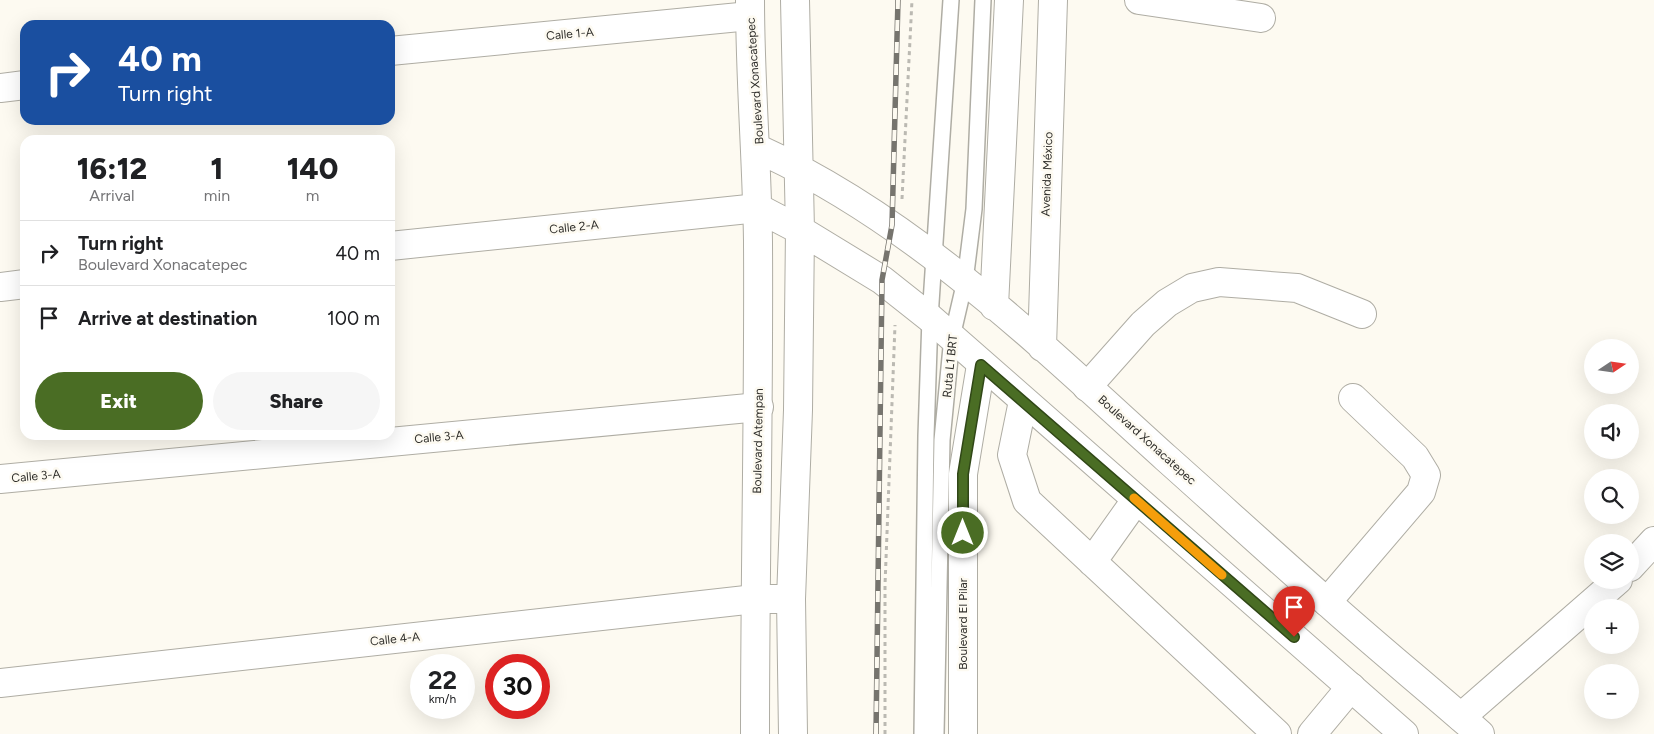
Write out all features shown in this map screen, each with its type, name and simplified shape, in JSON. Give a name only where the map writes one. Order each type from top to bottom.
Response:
[{"type":"street","points":[[793,734],[791,599],[798,410],[800,230],[795,0]]},
{"type":"street","points":[[994,306],[1009,0]]},
{"type":"street","name":"Avenida México","points":[[1042,347],[1053,0]]},
{"type":"street","points":[[1139,0],[1261,18]]},
{"type":"street","name":"Boulevard Xonacatepec","points":[[750,8],[756,148],[798,167],[900,230],[936,258],[1088,387],[1326,602],[1470,726]]},
{"type":"street","name":"Calle 1-A","points":[[395,50],[750,8]]},
{"type":"street","points":[[0,88],[20,86]]},
{"type":"street","name":"Boulevard Atempan","points":[[755,734],[755,599],[759,407],[756,148]]},
{"type":"street","points":[[758,208],[800,230],[882,280],[930,318],[981,365],[1404,734]]},
{"type":"street","name":"Calle 2-A","points":[[395,245],[758,208]]},
{"type":"street","points":[[1088,387],[1143,324],[1166,303],[1192,288],[1218,282],[1296,288],[1362,314]]},
{"type":"street","points":[[0,287],[20,285]]},
{"type":"street","name":"Boulevard El Pilar","points":[[963,734],[963,474],[981,365]]},
{"type":"street","points":[[1326,602],[1421,492],[1426,475],[1414,457],[1353,398]]},
{"type":"street","points":[[1023,401],[1012,456],[1027,501],[1277,734]]},
{"type":"street","name":"Calle 3-A","points":[[0,479],[759,407]]},
{"type":"street","points":[[1092,562],[1136,500]]},
{"type":"street","points":[[1639,557],[1654,541]]},
{"type":"street","points":[[1470,726],[1609,589]]},
{"type":"street","name":"Calle 4-A","points":[[0,683],[755,599],[791,599]]},
{"type":"street","points":[[1312,734],[1351,687]]},
{"type":"lane","name":"Ruta L1 BRT","points":[[922,734],[926,436],[930,318],[936,258],[951,0]]},
{"type":"lane","name":"Ruta L1 BRT","points":[[936,734],[942,440],[952,337],[965,282],[974,209],[983,0]]},
{"type":"path","points":[[900,230],[912,0]]},
{"type":"path","points":[[885,734],[885,585],[897,293]]},
{"type":"railway","points":[[876,734],[882,280],[892,225],[898,0]]},
{"type":"slow traffic","points":[[1134,498],[1222,575]]},
{"type":"route","points":[[963,533],[963,474],[981,365],[1294,637]]}]
